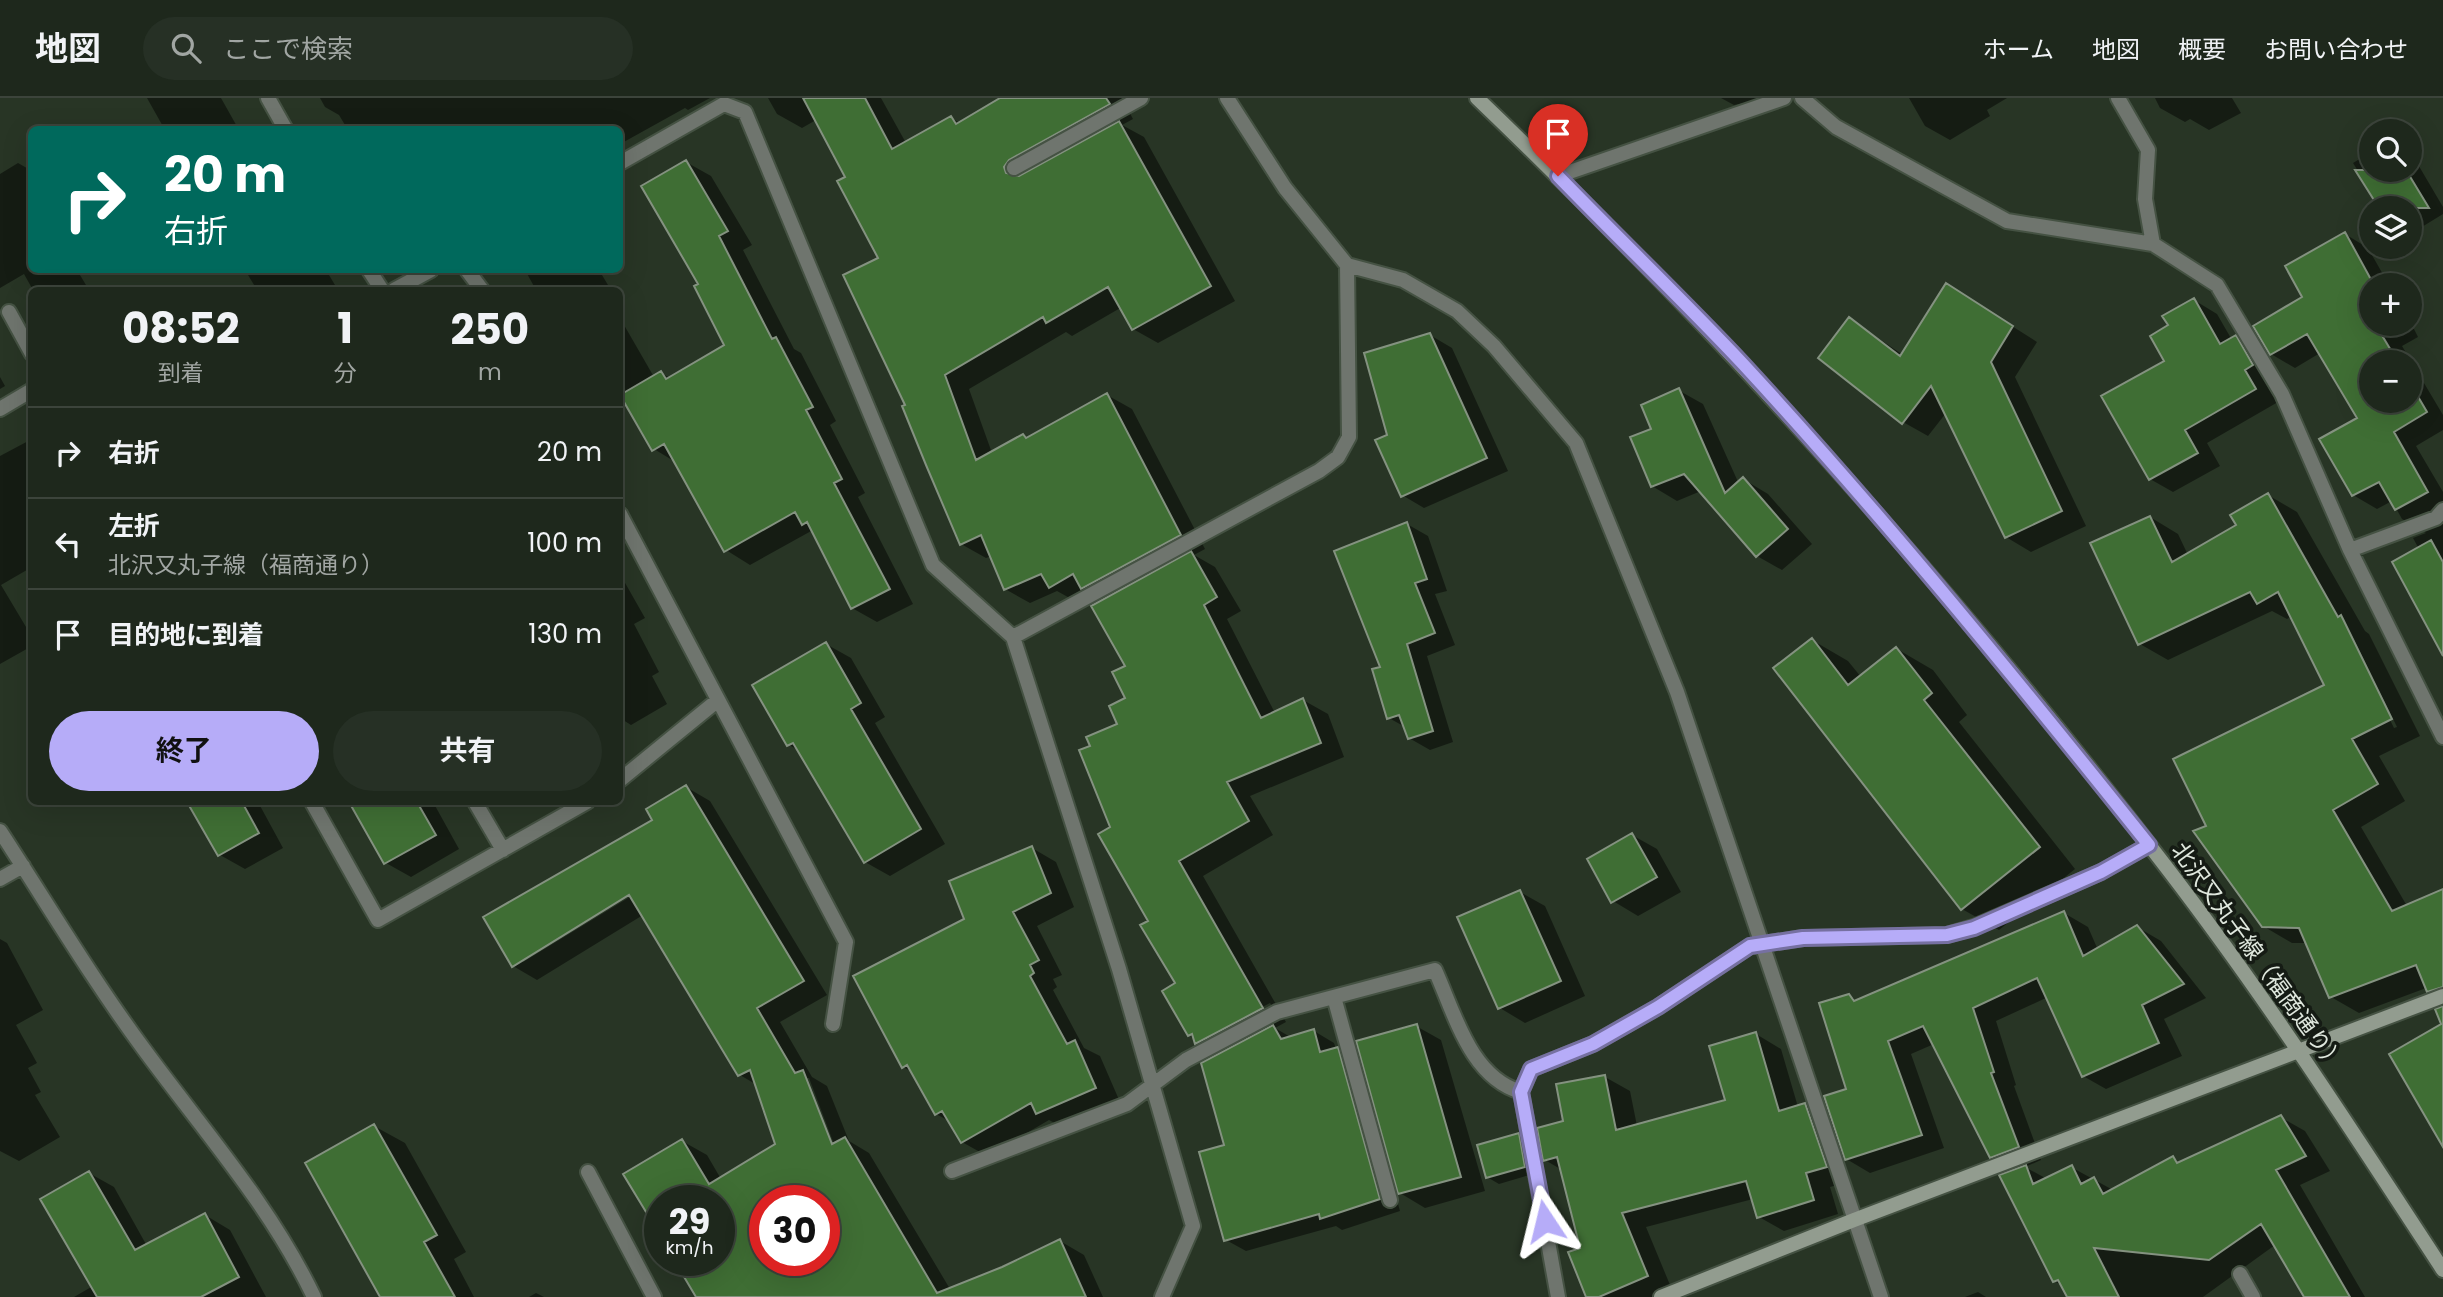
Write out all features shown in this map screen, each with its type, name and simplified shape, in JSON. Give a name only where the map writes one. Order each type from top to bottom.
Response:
[{"type":"street","points":[[268,98],[284,126]]},
{"type":"street","points":[[1014,168],[1141,98]]},
{"type":"street","points":[[1227,98],[1285,188],[1347,264],[1403,280],[1457,311],[1494,346],[1576,443],[1676,692],[1765,946],[1881,1297]]},
{"type":"street","name":"北沢又丸子線（福商通り）","points":[[1477,98],[1558,176],[1742,364],[1888,527],[2034,701],[2149,845],[2300,1052],[2443,1270]]},
{"type":"street","points":[[1558,176],[1784,98]]},
{"type":"street","points":[[1802,98],[1836,127],[2007,221],[2154,244],[2217,285],[2282,394],[2350,550],[2443,737]]},
{"type":"street","points":[[2118,98],[2148,150],[2145,200],[2154,244]]},
{"type":"street","points":[[623,161],[724,104],[745,112],[933,565],[1013,637],[1153,1086],[1193,1226],[1162,1297]]},
{"type":"street","points":[[1013,637],[1319,471],[1338,457],[1349,437],[1347,264]]},
{"type":"street","points":[[400,287],[425,273]]},
{"type":"street","points":[[9,312],[28,347]]},
{"type":"street","points":[[0,409],[28,392]]},
{"type":"street","points":[[2350,550],[2436,518],[2443,510]]},
{"type":"street","points":[[623,520],[846,942],[833,1024]]},
{"type":"street","points":[[623,778],[718,700]]},
{"type":"street","points":[[314,805],[378,920],[582,805]]},
{"type":"street","points":[[477,805],[503,850]]},
{"type":"street","points":[[0,831],[142,1046],[241,1176],[290,1247],[314,1297]]},
{"type":"street","points":[[1558,1297],[1521,1092],[1531,1069],[1604,1038],[1658,1007],[1750,946],[1765,946],[1803,938],[1947,935],[1974,928],[2101,872],[2149,845]]},
{"type":"street","points":[[0,879],[23,866]]},
{"type":"street","points":[[952,1171],[1127,1104],[1186,1060],[1277,1012],[1435,970],[1476,1061],[1508,1088],[1521,1092]]},
{"type":"street","points":[[1661,1297],[1854,1220],[2443,996]]},
{"type":"street","points":[[1334,997],[1390,1200]]},
{"type":"street","points":[[588,1172],[654,1297]]},
{"type":"street","points":[[2240,1274],[2253,1297]]},
{"type":"building","points":[[803,98],[865,98],[892,149],[951,116],[956,124],[1000,98],[1106,98],[1110,104],[1009,160],[1004,167],[1006,173],[1019,176],[1119,121],[1211,286],[1132,330],[1108,287],[1046,323],[1043,317],[945,375],[976,460],[1023,434],[1026,438],[1107,393],[1181,535],[1081,589],[1073,574],[1049,588],[1041,574],[1004,590],[981,535],[960,545],[902,406],[905,405],[843,275],[878,258],[837,181],[845,177]]},
{"type":"building","points":[[686,160],[728,231],[719,236],[772,339],[776,337],[813,407],[806,410],[842,479],[834,483],[890,589],[851,609],[807,522],[802,525],[795,512],[724,552],[664,444],[652,451],[623,400],[623,393],[661,371],[666,379],[724,345],[694,286],[698,284],[641,186]]},
{"type":"building","points":[[2363,182],[2413,182],[2422,196],[2371,196]]},
{"type":"building","points":[[2422,196],[2429,208],[2422,208]]},
{"type":"building","points":[[2345,232],[2367,273],[2359,273],[2359,336],[2382,336],[2391,350],[2359,350],[2359,413],[2422,413],[2422,403],[2427,412],[2394,432],[2428,492],[2395,510],[2379,482],[2352,496],[2319,439],[2357,418],[2307,334],[2270,355],[2253,326],[2302,297],[2285,266]]},
{"type":"building","points":[[1946,283],[2013,326],[1991,362],[2062,511],[2005,538],[1931,386],[1902,424],[1818,358],[1849,317],[1900,356]]},
{"type":"building","points":[[2194,298],[2220,344],[2236,335],[2253,365],[2245,370],[2256,389],[2185,430],[2198,453],[2149,480],[2101,396],[2164,361],[2150,336],[2168,325],[2162,316]]},
{"type":"building","points":[[1430,333],[1487,458],[1401,497],[1375,440],[1387,435],[1364,353]]},
{"type":"building","points":[[1679,388],[1725,493],[1743,477],[1788,529],[1756,557],[1684,474],[1651,487],[1630,437],[1651,429],[1641,405]]},
{"type":"building","points":[[2268,493],[2338,617],[2341,615],[2392,719],[2352,739],[2378,784],[2333,810],[2392,911],[2443,889],[2443,987],[2427,992],[2416,965],[2329,998],[2299,928],[2262,927],[2193,831],[2206,826],[2173,759],[2324,685],[2278,592],[2257,604],[2250,592],[2138,645],[2090,543],[2150,516],[2172,562],[2236,525],[2230,515]]},
{"type":"building","points":[[1407,522],[1427,579],[1415,583],[1435,633],[1407,644],[1433,731],[1408,739],[1399,715],[1387,719],[1372,669],[1380,667],[1334,551]]},
{"type":"building","points":[[2431,540],[2443,562],[2443,656],[2392,562]]},
{"type":"building","points":[[1191,551],[1217,597],[1204,605],[1261,718],[1303,698],[1321,743],[1227,782],[1249,821],[1179,861],[1263,1008],[1195,1044],[1192,1034],[1188,1036],[1162,991],[1175,983],[1140,925],[1148,921],[1098,834],[1110,827],[1079,750],[1090,746],[1086,737],[1117,724],[1109,706],[1125,698],[1112,672],[1125,666],[1091,606]]},
{"type":"building","points":[[1812,638],[1848,685],[1896,647],[1932,693],[1924,700],[2040,847],[1961,910],[1773,668]]},
{"type":"building","points":[[826,642],[861,703],[851,709],[921,829],[864,863],[793,743],[787,746],[752,685]]},
{"type":"building","points":[[686,785],[804,981],[757,1008],[795,1073],[803,1070],[832,1144],[845,1137],[937,1293],[1002,1267],[1060,1239],[1086,1297],[696,1297],[684,1276],[735,1276],[735,1185],[644,1185],[644,1209],[623,1174],[682,1139],[709,1184],[775,1144],[750,1070],[738,1076],[629,895],[512,967],[483,917],[652,820],[646,809]]},
{"type":"building","points":[[189,805],[244,805],[259,833],[218,856]]},
{"type":"building","points":[[351,805],[419,805],[436,835],[384,864]]},
{"type":"building","points":[[1632,833],[1657,877],[1611,903],[1587,859]]},
{"type":"building","points":[[1032,846],[1051,893],[1013,912],[1039,960],[1030,965],[1034,973],[1030,976],[1067,1044],[1075,1040],[1096,1088],[1036,1114],[1031,1103],[961,1143],[942,1111],[935,1115],[907,1065],[902,1068],[853,976],[964,919],[949,881]]},
{"type":"building","points":[[1520,890],[1561,981],[1498,1009],[1457,917]]},
{"type":"building","points":[[2064,911],[2083,956],[2137,925],[2184,984],[2142,1005],[2159,1043],[2082,1077],[2037,978],[1973,1008],[1994,1072],[1991,1073],[2019,1147],[1990,1158],[1923,1026],[1888,1041],[1922,1135],[1845,1160],[1824,1096],[1846,1089],[1819,1003],[1849,994],[1854,1001]]},
{"type":"building","points":[[2443,1006],[2443,1147],[2389,1054],[2441,1024],[2435,1009]]},
{"type":"building","points":[[1417,1024],[1461,1177],[1398,1194],[1356,1041]]},
{"type":"building","points":[[1273,1025],[1281,1039],[1314,1029],[1320,1052],[1338,1047],[1380,1199],[1320,1219],[1319,1214],[1224,1241],[1199,1152],[1224,1145],[1201,1063]]},
{"type":"building","points":[[1756,1032],[1779,1111],[1805,1103],[1827,1167],[1806,1173],[1814,1200],[1757,1218],[1746,1181],[1622,1213],[1648,1276],[1599,1297],[1586,1297],[1568,1252],[1580,1248],[1557,1157],[1543,1161],[1537,1128],[1563,1121],[1556,1084],[1605,1075],[1616,1130],[1725,1100],[1709,1046]]},
{"type":"building","points":[[2281,1115],[2306,1156],[2276,1170],[2350,1297],[2304,1297],[2261,1224],[2209,1260],[2094,1248],[2119,1297],[2067,1297],[2058,1280],[2053,1282],[1999,1175],[2026,1165],[2033,1184],[2072,1165],[2081,1184],[2094,1177],[2103,1194],[2173,1156],[2177,1163]]},
{"type":"building","points":[[374,1124],[437,1235],[424,1242],[455,1297],[380,1297],[305,1163]]},
{"type":"building","points":[[1519,1133],[1525,1167],[1486,1178],[1477,1145]]},
{"type":"building","points":[[89,1171],[135,1250],[205,1213],[239,1277],[201,1297],[97,1297],[40,1199]]},
{"type":"route","points":[[1545,1221],[1521,1092],[1531,1069],[1593,1044],[1658,1007],[1750,946],[1765,946],[1803,938],[1907,938],[1947,935],[1974,928],[2101,872],[2149,845],[2034,701],[1888,527],[1742,364],[1558,176]]}]
